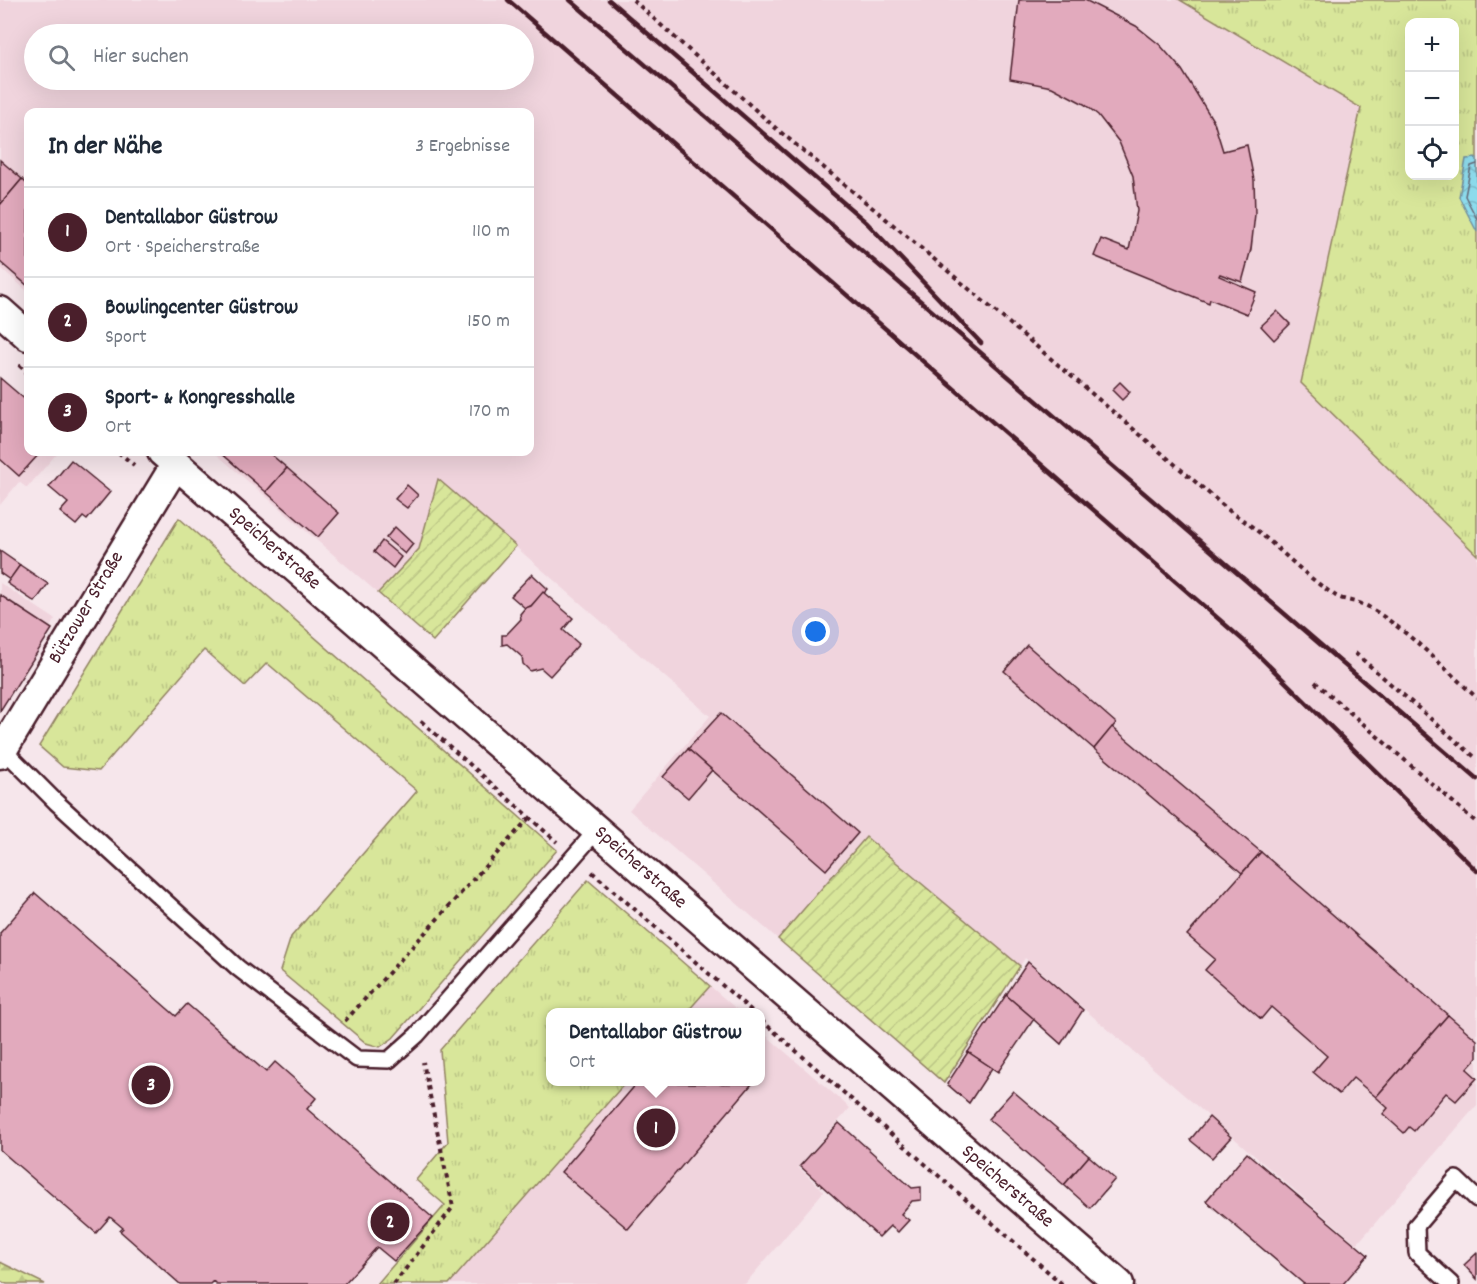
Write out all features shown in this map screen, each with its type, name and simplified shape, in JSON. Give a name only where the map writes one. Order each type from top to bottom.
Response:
[{"type":"street","points":[[0,311],[24,332]]},
{"type":"street","name":"Bützower Straße","points":[[2,751],[169,458]]},
{"type":"street","name":"Speicherstraße","points":[[169,458],[1119,1284]]},
{"type":"lane","points":[[2,751],[238,968],[328,1040],[357,1059],[389,1060],[417,1035],[597,830]]},
{"type":"lane","points":[[1451,1284],[1417,1253],[1416,1226],[1456,1179],[1477,1199]]},
{"type":"path","points":[[633,0],[778,130],[908,237],[1232,513],[1280,549],[1293,564],[1338,597],[1365,605],[1409,636],[1477,698]]},
{"type":"path","points":[[1355,653],[1477,759]]},
{"type":"path","points":[[1315,682],[1477,823]]},
{"type":"path","points":[[328,1040],[529,818]]},
{"type":"path","points":[[765,1024],[1062,1284]]},
{"type":"path","points":[[394,1284],[453,1207],[417,1035]]},
{"type":"shaded area","points":[[0,0],[1180,0],[1361,108],[1301,382],[1477,555],[1477,1105],[1357,1244],[1025,958],[1020,966],[867,837],[778,939],[629,810],[710,716],[439,480],[419,549],[378,593],[219,456],[534,456],[534,108],[24,108],[24,288],[0,267]]},
{"type":"shaded area","points":[[0,378],[24,399],[24,456],[55,456],[27,488],[19,482],[0,505]]},
{"type":"shaded area","points":[[0,583],[55,619],[0,708]]},
{"type":"shaded area","points":[[710,986],[735,1008],[691,1008]]},
{"type":"shaded area","points":[[765,1034],[850,1108],[798,1167],[824,1191],[745,1284],[449,1284],[622,1086],[765,1086]]},
{"type":"green space","points":[[1180,0],[1477,0],[1477,555],[1301,383],[1361,108]]},
{"type":"green space","points":[[438,479],[516,546],[433,641],[378,593],[419,549]]},
{"type":"green space","points":[[179,518],[557,850],[393,1038],[380,1047],[366,1043],[280,971],[291,937],[417,791],[267,663],[245,686],[204,650],[99,771],[63,767],[39,746]]},
{"type":"green space","points":[[866,837],[1020,966],[944,1083],[778,939]]},
{"type":"green space","points":[[588,880],[710,986],[691,1008],[546,1008],[546,1086],[622,1086],[449,1284],[377,1284],[445,1205],[416,1180],[448,1142],[440,1050]]},
{"type":"green space","points":[[0,1262],[45,1284],[7,1284],[0,1281]]},
{"type":"water","points":[[1477,158],[1477,232],[1459,197],[1466,159]]},
{"type":"building","points":[[1019,0],[1085,0],[1136,26],[1160,45],[1182,70],[1214,122],[1223,151],[1247,145],[1254,180],[1255,214],[1251,249],[1242,282],[1220,274],[1219,276],[1256,292],[1247,314],[1210,299],[1209,303],[1094,256],[1101,239],[1129,250],[1137,211],[1133,176],[1119,142],[1098,115],[1084,104],[1052,87],[1010,79]]},
{"type":"building","points":[[0,160],[22,179],[0,205]]},
{"type":"building","points":[[22,179],[24,181],[24,283],[0,262],[0,205]]},
{"type":"building","points":[[1277,311],[1290,324],[1274,340],[1261,326]]},
{"type":"building","points":[[0,378],[24,399],[24,456],[37,456],[19,476],[0,459]]},
{"type":"building","points":[[1120,382],[1130,392],[1122,400],[1112,390]]},
{"type":"building","points":[[225,456],[273,456],[287,468],[266,492]]},
{"type":"building","points":[[71,460],[110,492],[87,520],[83,517],[76,525],[60,512],[68,503],[49,487]]},
{"type":"building","points":[[287,468],[339,513],[318,537],[266,492]]},
{"type":"building","points":[[407,485],[418,495],[407,508],[395,499]]},
{"type":"building","points":[[395,527],[413,544],[405,554],[386,538]]},
{"type":"building","points":[[382,541],[401,557],[393,568],[374,552]]},
{"type":"building","points":[[0,551],[20,565],[10,580],[0,573]]},
{"type":"building","points":[[20,565],[48,584],[35,602],[7,583]]},
{"type":"building","points":[[532,574],[548,589],[531,606],[525,608],[511,596]]},
{"type":"building","points":[[543,592],[573,618],[563,630],[579,644],[550,676],[541,668],[530,671],[523,664],[522,657],[507,644],[502,645],[502,635],[506,635],[521,619],[520,614],[525,608],[531,606]]},
{"type":"building","points":[[0,595],[52,629],[0,711]]},
{"type":"building","points":[[1027,645],[1116,723],[1094,749],[1004,671]]},
{"type":"building","points":[[721,713],[858,833],[826,870],[688,749]]},
{"type":"building","points":[[1112,727],[1261,852],[1242,873],[1094,749]]},
{"type":"building","points":[[688,749],[712,770],[688,798],[663,777]]},
{"type":"building","points":[[1261,852],[1448,1015],[1376,1097],[1353,1078],[1339,1094],[1313,1072],[1327,1056],[1271,1007],[1261,1019],[1205,970],[1215,959],[1187,935]]},
{"type":"building","points":[[35,893],[176,1016],[187,1004],[266,1072],[275,1062],[316,1098],[307,1109],[433,1218],[394,1261],[377,1247],[344,1284],[216,1284],[213,1281],[210,1284],[180,1284],[120,1231],[123,1228],[110,1217],[96,1233],[0,1150],[0,933]]},
{"type":"building","points":[[1028,962],[1083,1010],[1061,1044],[1006,995]]},
{"type":"building","points":[[1006,995],[1034,1019],[998,1072],[968,1052]]},
{"type":"building","points":[[1448,1015],[1477,1040],[1477,1058],[1467,1069],[1477,1078],[1456,1101],[1446,1093],[1414,1131],[1409,1127],[1404,1133],[1383,1114],[1388,1108],[1376,1097]]},
{"type":"building","points":[[968,1052],[992,1068],[969,1103],[947,1084]]},
{"type":"building","points":[[635,1086],[750,1086],[628,1229],[561,1172]]},
{"type":"building","points":[[1013,1091],[1089,1156],[1064,1185],[988,1119]]},
{"type":"building","points":[[1209,1117],[1231,1137],[1212,1158],[1190,1140]]},
{"type":"building","points":[[839,1123],[912,1188],[921,1187],[921,1200],[912,1201],[901,1214],[909,1220],[898,1232],[890,1226],[879,1237],[800,1166]]},
{"type":"building","points":[[1247,1153],[1368,1255],[1343,1284],[1304,1284],[1206,1201]]},
{"type":"building","points":[[1089,1156],[1115,1179],[1090,1208],[1064,1185]]},
{"type":"building","points":[[1477,1253],[1477,1279],[1464,1265]]},
{"type":"railway","points":[[508,0],[1244,641],[1477,871]]},
{"type":"railway","points":[[570,0],[1477,779]]},
{"type":"railway","points":[[609,0],[867,223],[981,343]]},
{"type":"place","name":"Sport- & Kongresshalle","points":[[151,1085]]},
{"type":"place","name":"Dentallabor Güstrow","points":[[656,1128]]},
{"type":"place","name":"Bowlingcenter Güstrow","points":[[390,1222]]}]
